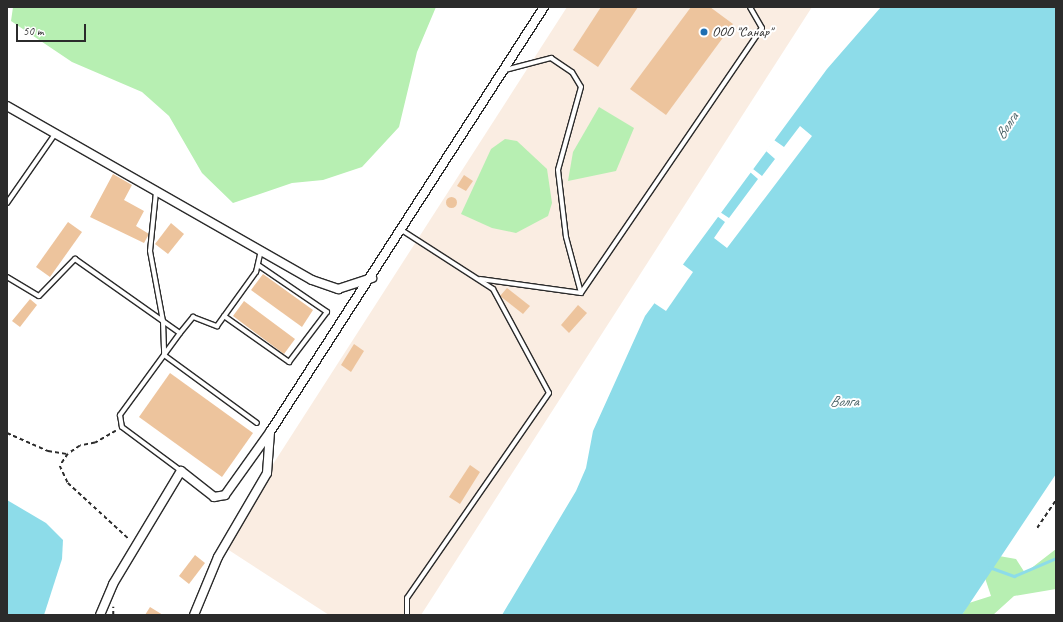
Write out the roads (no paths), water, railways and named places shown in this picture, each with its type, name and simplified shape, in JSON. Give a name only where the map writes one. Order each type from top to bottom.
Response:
[{"type":"street","points":[[100,615],[135,544],[180,471],[214,497],[225,495],[270,432],[373,278],[544,7]]},
{"type":"street","points":[[7,106],[312,280],[338,288],[373,278]]},
{"type":"street","points":[[193,614],[218,557],[267,473],[271,452],[270,432]]},
{"type":"lane","points":[[581,293],[762,28],[750,7]]},
{"type":"lane","points":[[505,70],[551,58],[572,72],[582,87],[558,170],[566,237],[581,293]]},
{"type":"lane","points":[[7,203],[55,134]]},
{"type":"lane","points":[[156,192],[150,251],[163,321],[164,355]]},
{"type":"lane","points":[[403,231],[493,288],[549,393],[407,598],[407,615]]},
{"type":"lane","points":[[180,471],[122,427],[120,415],[193,317],[217,326],[258,265],[261,251]]},
{"type":"lane","points":[[7,276],[39,296],[75,259],[180,333]]},
{"type":"lane","points":[[224,316],[289,362],[327,312],[258,265]]},
{"type":"lane","points":[[478,279],[581,293]]},
{"type":"lane","points":[[164,355],[257,423]]},
{"type":"water","name":"Волга","points":[[881,7],[1056,7],[1056,474],[962,615],[502,615],[576,491],[586,468],[593,431],[645,316],[827,69]]},
{"type":"water","points":[[7,500],[46,523],[63,540],[62,559],[44,615],[7,615]]},
{"type":"waterway","points":[[989,567],[1014,576],[1056,558]]},
{"type":"place","name":"ООО \"Санар\"","points":[[704,32]]}]
